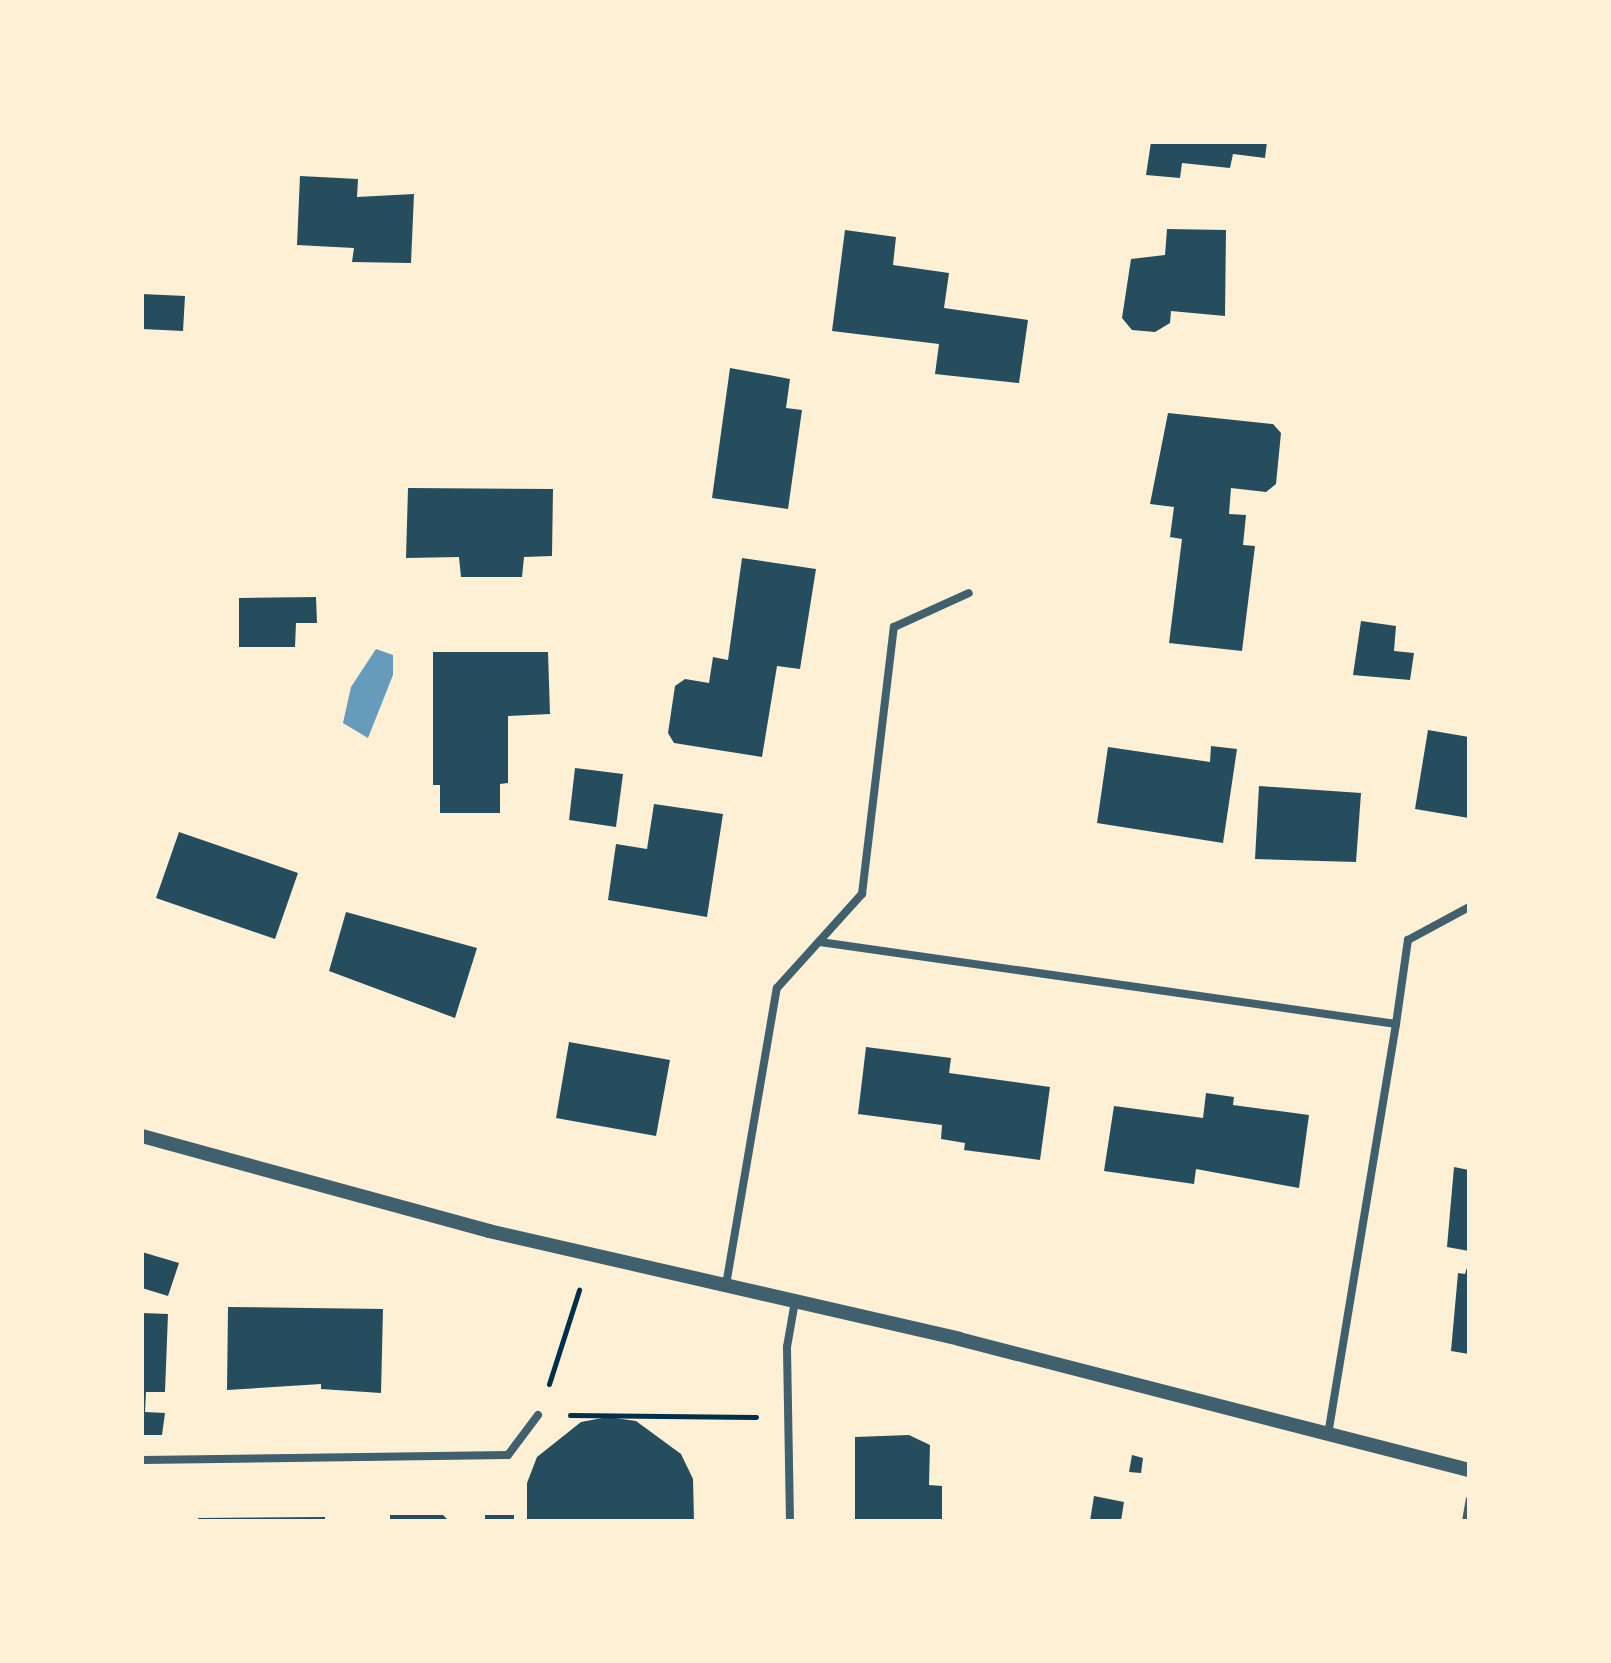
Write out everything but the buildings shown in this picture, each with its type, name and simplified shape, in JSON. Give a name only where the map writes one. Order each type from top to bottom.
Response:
[{"type":"street","points":[[726,1285],[777,988],[862,894],[894,627],[969,593]]},
{"type":"street","points":[[1328,1433],[1408,940],[1469,907]]},
{"type":"street","points":[[820,942],[1396,1024]]},
{"type":"street","points":[[142,1136],[590,1254],[795,1301],[1469,1470]]},
{"type":"street","points":[[790,1521],[787,1347],[795,1301]]},
{"type":"street","points":[[142,1460],[508,1455],[538,1415]]},
{"type":"lane","points":[[1465,1521],[1469,1499]]},
{"type":"path","points":[[590,1254],[538,1415],[789,1417]]},
{"type":"water","points":[[376,649],[393,655],[393,675],[368,738],[343,723],[351,687]]}]
